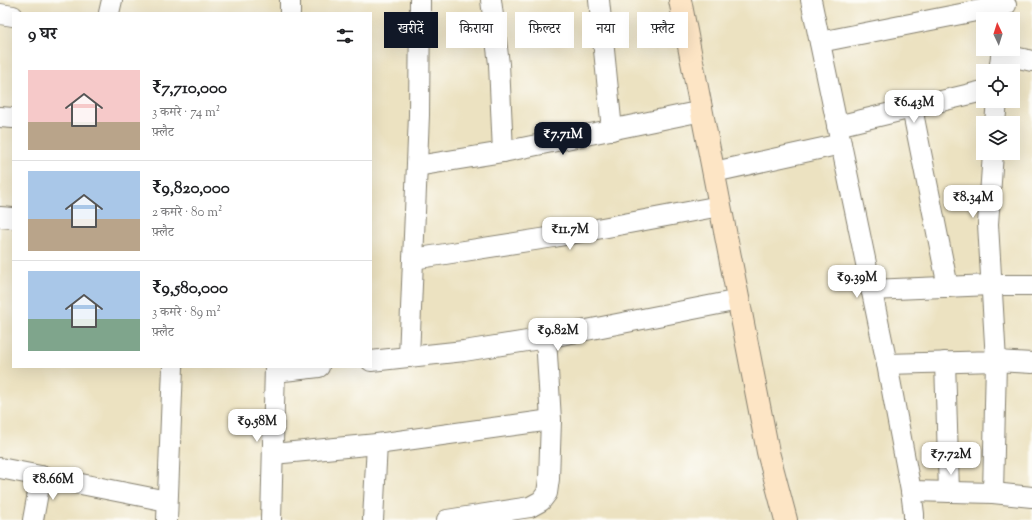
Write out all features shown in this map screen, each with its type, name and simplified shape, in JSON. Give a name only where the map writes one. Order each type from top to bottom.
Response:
[{"type":"street","points":[[109,12],[112,0]]},
{"type":"street","points":[[290,0],[290,12]]},
{"type":"street","points":[[409,357],[419,115],[420,0]]},
{"type":"street","points":[[491,0],[499,64],[503,152]]},
{"type":"street","points":[[598,0],[612,130]]},
{"type":"street","points":[[682,0],[768,452],[786,520]]},
{"type":"street","points":[[811,0],[887,364],[911,492],[914,520]]},
{"type":"street","points":[[820,42],[1006,8]]},
{"type":"street","points":[[0,14],[12,16]]},
{"type":"street","points":[[1001,58],[1032,61]]},
{"type":"street","points":[[714,172],[839,135],[912,108],[976,93]]},
{"type":"street","points":[[912,108],[948,287]]},
{"type":"street","points":[[417,166],[503,152],[702,110]]},
{"type":"street","points":[[0,117],[12,118]]},
{"type":"street","points":[[993,160],[988,224],[996,361],[993,493]]},
{"type":"street","points":[[413,259],[554,237],[720,206]]},
{"type":"street","points":[[0,216],[12,218]]},
{"type":"street","points":[[871,290],[991,285],[1032,285]]},
{"type":"street","points":[[372,361],[464,352],[546,338],[739,300]]},
{"type":"street","points":[[447,520],[530,507],[541,502],[547,493],[549,479],[551,420],[546,338]]},
{"type":"street","points":[[887,364],[996,361],[1032,363]]},
{"type":"street","points":[[945,362],[949,492]]},
{"type":"street","points":[[167,520],[173,368]]},
{"type":"street","points":[[271,520],[275,369],[297,368]]},
{"type":"street","points":[[273,454],[377,444],[551,420]]},
{"type":"street","points":[[373,520],[377,444]]},
{"type":"street","points":[[0,468],[167,500]]},
{"type":"street","points":[[33,520],[41,476]]},
{"type":"street","points":[[911,492],[993,493],[1032,497]]}]
